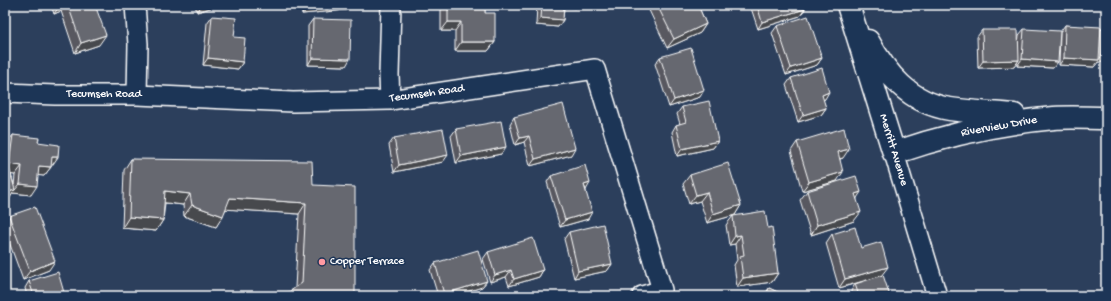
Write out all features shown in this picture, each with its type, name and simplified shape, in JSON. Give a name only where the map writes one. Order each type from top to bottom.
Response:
[{"type":"street","points":[[135,5],[138,44],[137,95]]},
{"type":"street","points":[[390,100],[388,75],[391,5]]},
{"type":"street","points":[[849,7],[879,61],[887,72],[900,85],[916,97],[936,106],[950,109],[1054,118]]},
{"type":"street","name":"Merritt Avenue","points":[[849,7],[937,296]]},
{"type":"street","name":"Tecumseh Road","points":[[5,92],[55,95],[137,95],[293,102],[390,100],[595,69],[662,290],[642,296]]},
{"type":"street","name":"Riverview Drive","points":[[894,153],[939,138],[990,127],[1054,118],[1106,118]]},
{"type":"building","points":[[68,5],[95,5],[106,35],[81,43]]},
{"type":"building","points":[[306,5],[327,5],[306,7]]},
{"type":"building","points":[[448,5],[485,5],[485,13],[495,13],[495,42],[461,42],[461,22],[448,22]]},
{"type":"building","points":[[542,5],[564,5],[563,20],[541,18]]},
{"type":"building","points":[[657,5],[698,5],[706,24],[674,39]]},
{"type":"building","points":[[757,5],[803,5],[805,9],[762,22]]},
{"type":"building","points":[[212,16],[236,18],[234,37],[245,38],[243,62],[208,58]]},
{"type":"building","points":[[808,16],[822,58],[791,68],[777,26]]},
{"type":"building","points":[[313,19],[351,20],[350,59],[312,58]]},
{"type":"building","points":[[1065,25],[1101,27],[1099,60],[1064,58]]},
{"type":"building","points":[[1103,27],[1106,27],[1106,55],[1102,55]]},
{"type":"building","points":[[1024,29],[1060,31],[1058,62],[1022,59]]},
{"type":"building","points":[[982,30],[1018,30],[1019,60],[983,61]]},
{"type":"building","points":[[691,48],[704,90],[674,100],[660,57]]},
{"type":"building","points":[[822,68],[829,92],[822,95],[826,108],[803,115],[791,78]]},
{"type":"building","points":[[709,101],[718,141],[682,149],[676,125],[686,122],[682,107]]},
{"type":"building","points":[[563,104],[575,148],[535,159],[529,136],[520,138],[514,117]]},
{"type":"building","points":[[501,121],[506,147],[461,156],[456,129]]},
{"type":"building","points":[[844,128],[849,149],[838,152],[843,172],[809,182],[797,142]]},
{"type":"building","points":[[443,129],[448,155],[399,165],[394,138]]},
{"type":"building","points":[[13,135],[39,138],[38,142],[59,145],[58,157],[52,157],[51,167],[39,166],[37,186],[20,184],[22,166],[9,164]]},
{"type":"building","points":[[5,153],[15,190],[5,193]]},
{"type":"building","name":"Copper Terrace","points":[[131,159],[312,161],[313,185],[355,187],[355,296],[283,296],[302,283],[306,203],[230,198],[223,216],[192,205],[190,194],[165,191],[163,220],[129,217]]},
{"type":"building","points":[[728,163],[741,205],[713,214],[707,192],[696,195],[690,175]]},
{"type":"building","points":[[585,165],[590,183],[584,185],[592,212],[565,220],[551,176]]},
{"type":"building","points":[[856,176],[861,192],[855,194],[861,212],[817,225],[807,191]]},
{"type":"building","points":[[35,207],[55,261],[30,271],[9,216]]},
{"type":"building","points":[[765,211],[768,228],[772,227],[778,273],[743,278],[740,256],[744,255],[741,235],[735,236],[733,216]]},
{"type":"building","points":[[603,224],[612,264],[578,271],[569,232]]},
{"type":"building","points":[[855,227],[861,248],[881,242],[888,267],[845,279],[832,234]]},
{"type":"building","points":[[533,238],[543,270],[514,279],[511,270],[495,275],[488,252]]},
{"type":"building","points":[[478,250],[487,281],[444,294],[435,263]]},
{"type":"building","points":[[58,272],[65,296],[34,296],[29,281]]},
{"type":"building","points":[[883,275],[890,296],[859,296],[855,284]]},
{"type":"building","points":[[769,288],[786,296],[766,296]]},
{"type":"place","name":"Copper Terrace","points":[[322,262]]}]
